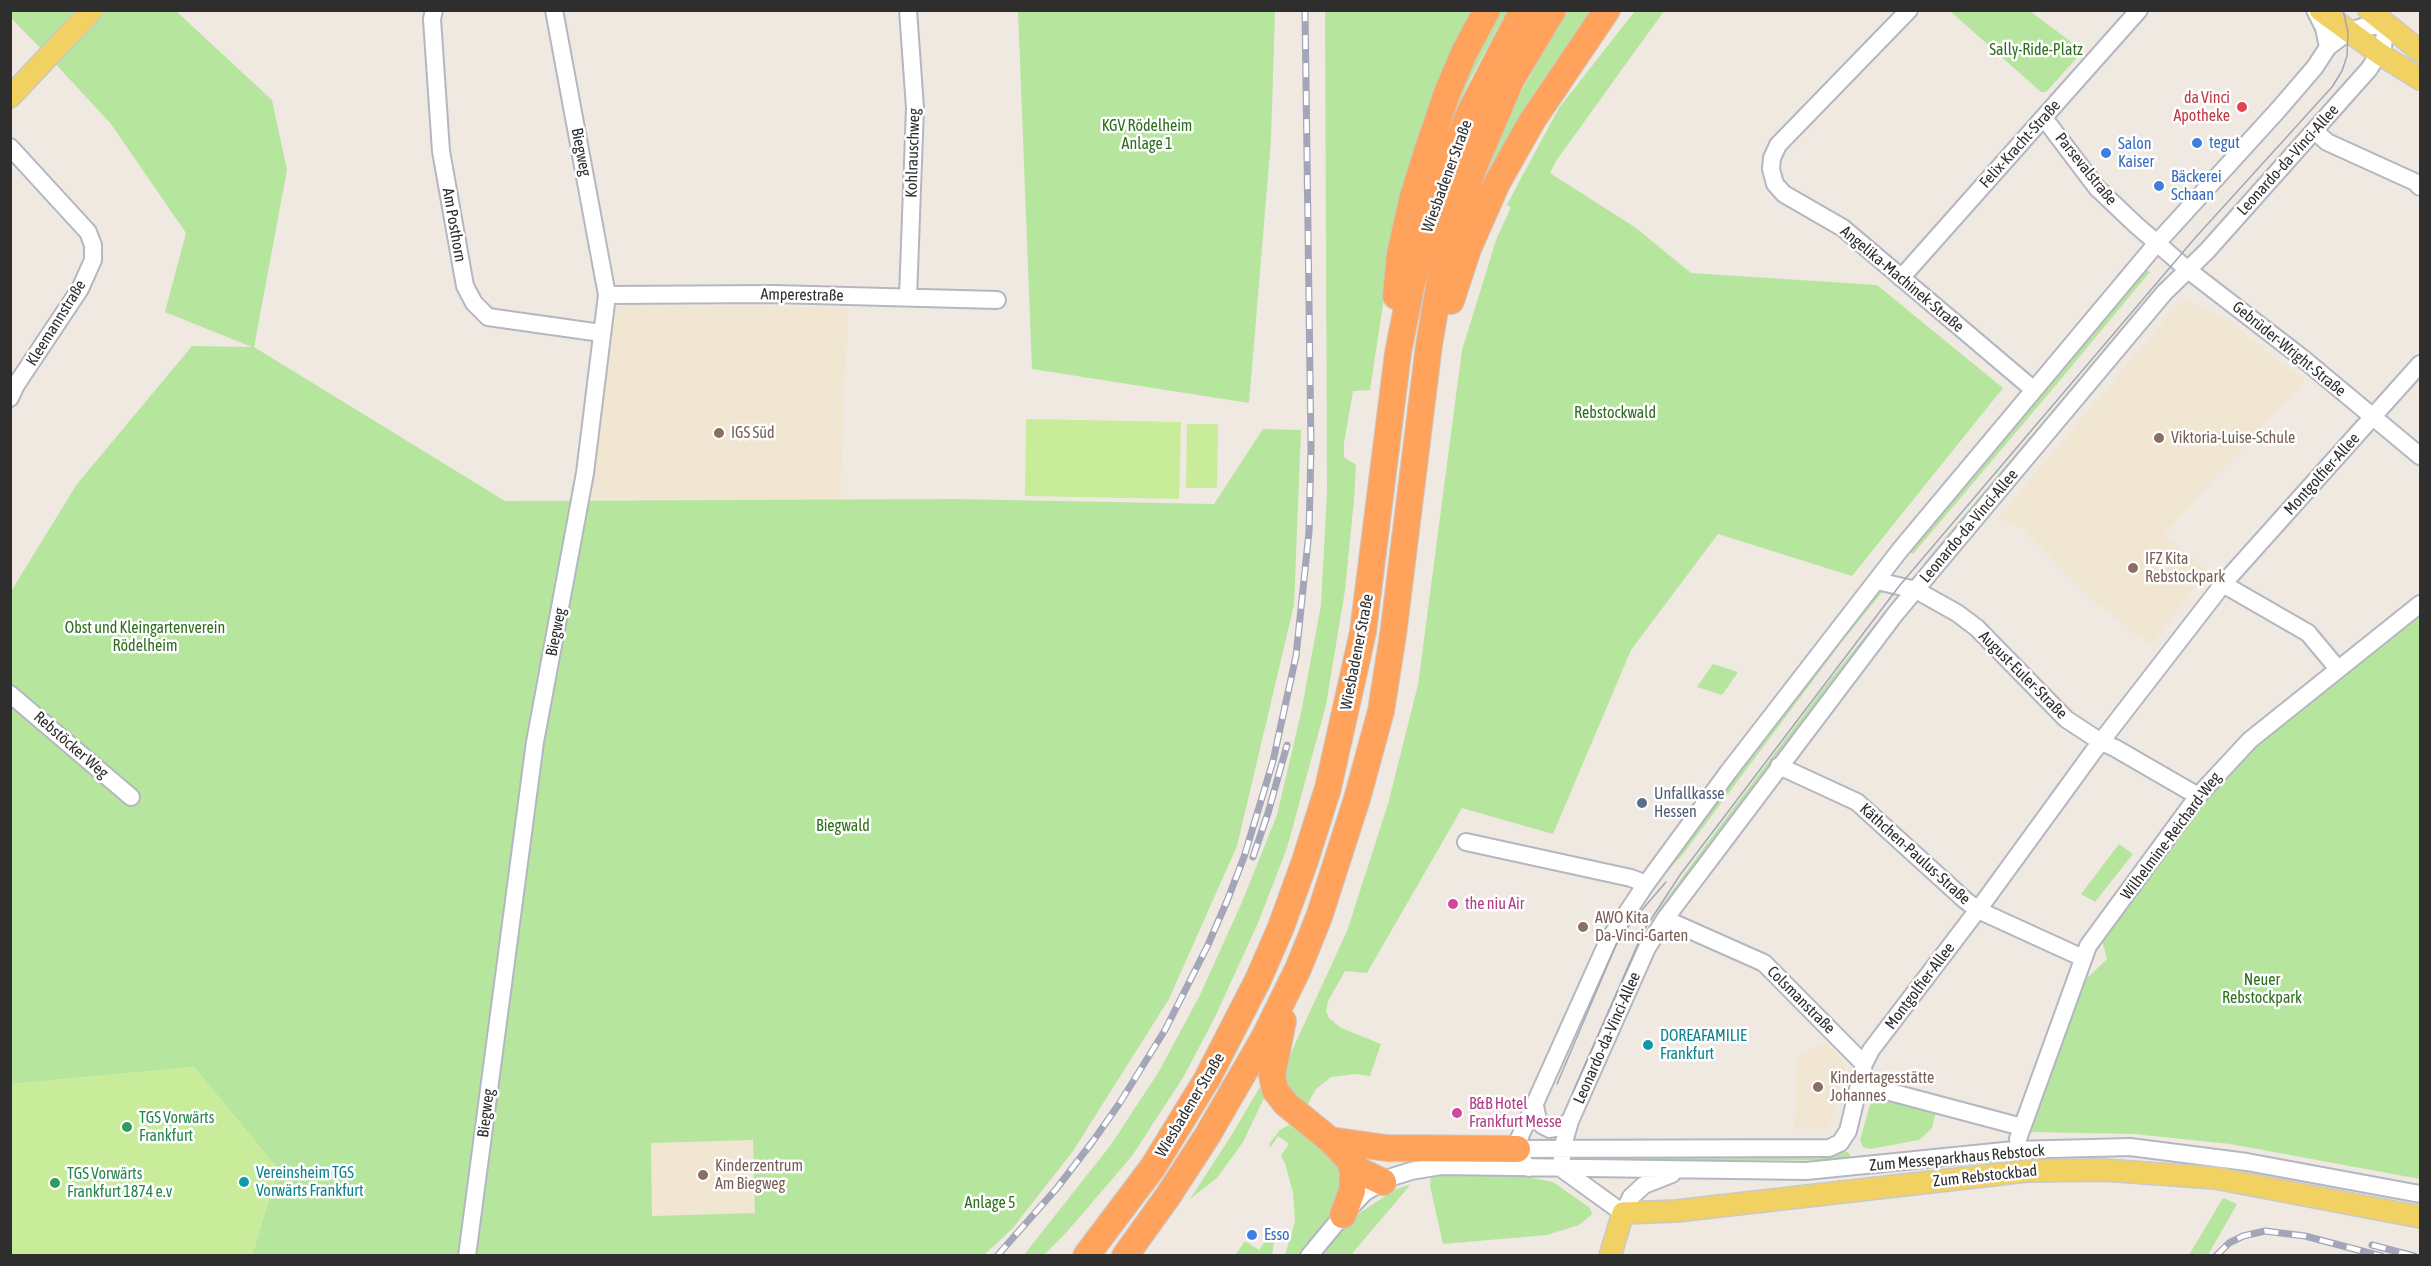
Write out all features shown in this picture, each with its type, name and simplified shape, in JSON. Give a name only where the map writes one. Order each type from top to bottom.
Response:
[{"type":"highway","points":[[1398,353],[1396,283],[1413,197],[1447,93],[1464,53],[1487,10]]},
{"type":"highway","name":"Wiesbadener Straße","points":[[1086,1256],[1124,1206],[1180,1124],[1244,1009],[1281,927],[1329,788],[1363,632],[1398,353],[1411,287],[1426,229],[1450,160],[1474,105],[1523,10]]},
{"type":"highway","name":"Wiesbadener Straße","points":[[1125,1256],[1207,1136],[1265,1036],[1298,969],[1319,917],[1357,799],[1381,711],[1394,635],[1422,399],[1439,286],[1450,239],[1473,169],[1511,80],[1553,10]]},
{"type":"highway","points":[[1422,399],[1468,249],[1497,183],[1532,121],[1607,10]]},
{"type":"highway","points":[[1298,969],[1277,1046],[1272,1076],[1275,1090],[1286,1104],[1330,1140],[1366,1176],[1383,1182]]},
{"type":"highway","points":[[1330,1140],[1386,1148],[1523,1158]]},
{"type":"highway","points":[[1343,1215],[1352,1191],[1353,1172],[1350,1162]]},
{"type":"highway","points":[[1066,1256],[1124,1206]]},
{"type":"main road","points":[[10,97],[92,10]]},
{"type":"main road","points":[[2320,10],[2380,54],[2421,79]]},
{"type":"main road","points":[[2369,10],[2421,51]]},
{"type":"main road","name":"Zum Rebstockbad","points":[[1623,1213],[1676,1211],[2026,1171],[2066,1169],[2148,1172],[2215,1178],[2421,1217]]},
{"type":"main road","points":[[1610,1256],[1623,1213]]},
{"type":"street","name":"Am Posthorn","points":[[434,10],[432,19],[441,151],[465,286],[474,303],[488,317],[601,333]]},
{"type":"street","name":"Biegweg","points":[[467,1256],[535,742],[585,473],[607,295],[554,10]]},
{"type":"street","name":"Kohlrauschweg","points":[[908,10],[915,108],[908,297]]},
{"type":"street","name":"Angelika-Machinek-Straße","points":[[1909,10],[1778,145],[1772,158],[1771,169],[1775,184],[1784,194],[1843,228],[2034,390]]},
{"type":"street","name":"Felix-Kracht-Straße","points":[[1901,278],[2139,10]]},
{"type":"street","points":[[2315,10],[2324,28],[2328,47]]},
{"type":"street","points":[[1523,1158],[1523,1128],[1535,1106],[1608,941],[1646,884],[1765,723],[1877,581],[2034,390],[2157,243],[2308,75],[2328,47],[2348,32],[2362,27],[2386,25]]},
{"type":"street","name":"Leonardo-da-Vinci-Allee","points":[[1562,1169],[1562,1149],[1570,1120],[1647,948],[1665,918],[1779,766],[1916,590],[2164,293],[2188,270],[2315,131],[2380,54],[2385,40],[2386,25]]},
{"type":"street","name":"Parsevalstraße","points":[[2044,118],[2097,188],[2157,243]]},
{"type":"street","points":[[2315,131],[2328,142],[2415,182],[2421,188]]},
{"type":"street","name":"Kleemannstraße","points":[[10,147],[88,232],[93,245],[93,260],[80,289],[12,388]]},
{"type":"street","name":"Gebrüder-Wright-Straße","points":[[2157,243],[2421,456]]},
{"type":"street","name":"Amperestraße","points":[[607,295],[908,297],[997,300]]},
{"type":"street","name":"Montgolfier-Allee","points":[[1523,1158],[1562,1149],[1835,1147],[1848,1131],[1864,1064],[1871,1050],[1978,910],[2101,742],[2223,584],[2421,364]]},
{"type":"street","name":"August-Euler-Straße","points":[[1877,581],[1916,590],[1971,623],[2066,719],[2101,742],[2198,796]]},
{"type":"street","points":[[2223,584],[2308,633],[2338,669]]},
{"type":"street","name":"Wilhelmine-Reichard-Weg","points":[[1860,1084],[2020,1133],[2088,946],[2198,796],[2235,754],[2421,604]]},
{"type":"street","name":"Rebstöcker Weg","points":[[10,694],[131,797]]},
{"type":"street","name":"Käthchen-Paulus-Straße","points":[[1779,766],[1857,802],[1978,910],[2084,958]]},
{"type":"street","points":[[1466,842],[1631,878],[1646,884]]},
{"type":"street","name":"Colsmanstraße","points":[[1665,918],[1764,963],[1864,1064]]},
{"type":"street","name":"Leonardo-da-Vinci-Allee","points":[[1535,1106],[1538,1120],[1550,1129],[1561,1127],[1570,1120]]},
{"type":"street","name":"Zum Messeparkhaus Rebstock","points":[[1562,1169],[1806,1171],[2014,1150],[2130,1147],[2247,1162],[2421,1194]]},
{"type":"street","points":[[1309,1256],[1365,1192],[1411,1171],[1523,1158],[1562,1169],[1623,1213],[1631,1197],[1644,1185],[1684,1170]]},
{"type":"shaded area","name":"Viktoria-Luise-Schule","points":[[2185,300],[2221,316],[2305,380],[2163,535],[2208,570],[2151,645],[2090,598],[2022,527],[1998,518],[2176,307]]},
{"type":"shaded area","name":"IGS Süd","points":[[611,305],[848,307],[840,501],[588,498]]},
{"type":"shaded area","name":"Kindertagesstätte Johannes","points":[[1826,1043],[1846,1063],[1829,1129],[1794,1129],[1797,1057]]},
{"type":"shaded area","name":"Kinderzentrum Am Biegweg","points":[[754,1140],[756,1213],[652,1216],[651,1143]]},
{"type":"green space","name":"Biegwald","points":[[11,11],[176,11],[272,100],[287,170],[254,347],[505,501],[955,499],[1214,504],[1263,429],[1301,430],[1294,605],[1237,846],[1169,999],[1073,1151],[1012,1229],[984,1255],[252,1255],[278,1169],[194,1067],[11,1084],[10,593],[77,484],[192,346],[252,347],[165,312],[186,233],[111,124],[11,18]],"holes":[[[753,1140],[755,1213],[652,1216],[651,1143]]]},
{"type":"green space","name":"KGV Rödelheim Anlage 1","points":[[1018,11],[1275,11],[1271,140],[1249,403],[1032,369]]},
{"type":"green space","points":[[1325,11],[1478,11],[1386,285],[1370,390],[1353,391],[1344,443],[1344,457],[1356,465],[1354,500],[1345,590],[1326,705],[1287,848],[1258,923],[1215,1017],[1184,1076],[1132,1156],[1065,1234],[1044,1255],[1023,1256],[1110,1146],[1158,1073],[1199,997],[1242,902],[1277,815],[1301,713],[1321,605],[1327,492]]},
{"type":"green space","points":[[1498,11],[1507,11],[1469,81],[1436,158],[1448,112]]},
{"type":"green space","points":[[1568,11],[1590,11],[1532,96],[1477,196],[1522,90]]},
{"type":"green space","name":"Rebstockwald","points":[[1635,11],[1664,11],[1556,161],[1550,173],[1636,228],[1691,273],[1877,285],[2003,388],[1852,576],[1718,534],[1631,650],[1553,834],[1462,808],[1367,973],[1345,971],[1328,1001],[1326,1011],[1329,1018],[1341,1028],[1381,1044],[1370,1076],[1355,1074],[1331,1077],[1315,1090],[1306,1108],[1288,1094],[1284,1068],[1347,931],[1388,804],[1418,685],[1462,350],[1496,240],[1511,207],[1507,205],[1559,108]]},
{"type":"green space","name":"Sally-Ride-Platz","points":[[1950,11],[2030,11],[2083,51],[2046,92],[2041,92]]},
{"type":"green space","points":[[2145,269],[2150,272],[2056,385],[1913,554],[1908,550]]},
{"type":"green space","points":[[2161,281],[2165,285],[1929,566],[1924,563]]},
{"type":"green space","points":[[1026,419],[1181,422],[1179,499],[1025,496]]},
{"type":"green space","points":[[1187,424],[1218,424],[1217,488],[1186,488]]},
{"type":"green space","points":[[1877,589],[1883,591],[1841,643],[1683,854],[1631,912]]},
{"type":"green space","points":[[1897,596],[1902,598],[1642,942],[1659,909],[1708,842],[1826,685]]},
{"type":"green space","name":"Neuer Rebstockpark","points":[[2420,611],[2420,1179],[2230,1144],[2134,1134],[2029,1132],[2078,987],[2107,959],[2101,937],[2195,809],[2248,749]]},
{"type":"green space","points":[[1713,664],[1738,672],[1722,695],[1697,687]]},
{"type":"green space","points":[[2119,844],[2133,854],[2095,902],[2081,894]]},
{"type":"green space","name":"TGS Vorwärts Frankfurt","points":[[194,1067],[278,1169],[252,1255],[11,1255],[11,1084]]},
{"type":"green space","points":[[1264,1080],[1266,1094],[1243,1142],[1217,1178],[1190,1199],[1231,1136]]},
{"type":"green space","points":[[1873,1094],[1936,1111],[1932,1128],[1919,1140],[1870,1149],[1863,1147],[1860,1140]]},
{"type":"green space","points":[[1289,1125],[1314,1140],[1339,1170],[1342,1170],[1344,1179],[1335,1213],[1301,1255],[1285,1255],[1295,1221],[1293,1193],[1281,1156],[1289,1144],[1278,1136],[1271,1147],[1269,1144],[1280,1130]]},
{"type":"green space","points":[[1848,1152],[1851,1157],[1848,1160],[1618,1161],[1622,1154],[1807,1155]]},
{"type":"green space","points":[[1452,1173],[1516,1175],[1553,1182],[1590,1208],[1592,1214],[1579,1225],[1547,1235],[1443,1244],[1430,1186],[1431,1176]]},
{"type":"green space","points":[[1411,1184],[1351,1255],[1320,1256],[1345,1223],[1394,1190]]},
{"type":"green space","points":[[2223,1198],[2237,1204],[2208,1255],[2189,1255]]},
{"type":"green space","points":[[1268,1238],[1274,1242],[1272,1255],[1236,1254],[1245,1241],[1259,1250]]},
{"type":"tram line","points":[[1573,1092],[1644,930],[1680,875],[1900,585],[2195,238],[2332,87],[2342,71],[2347,56],[2348,32],[2343,10]]},
{"type":"tram line","points":[[1557,1084],[1616,945],[1628,926],[1666,882]]},
{"type":"railway","points":[[997,1256],[1057,1188],[1093,1141],[1165,1030],[1207,947],[1227,901],[1244,857],[1273,761],[1296,656],[1309,532],[1311,448],[1305,10]]},
{"type":"railway","points":[[1253,857],[1287,745]]},
{"type":"railway","points":[[2216,1256],[2229,1243],[2243,1236],[2265,1231],[2305,1236],[2381,1256]]},
{"type":"railway","points":[[2372,1245],[2414,1256]]},
{"type":"place","name":"da Vinci Apotheke","points":[[2242,107]]},
{"type":"place","name":"tegut","points":[[2197,143]]},
{"type":"place","name":"Salon Kaiser","points":[[2106,153]]},
{"type":"place","name":"Bäckerei Schaan","points":[[2159,186]]},
{"type":"place","name":"IGS Süd","points":[[719,433]]},
{"type":"place","name":"Viktoria-Luise-Schule","points":[[2159,438]]},
{"type":"place","name":"IFZ Kita Rebstockpark","points":[[2133,568]]},
{"type":"place","name":"Unfallkasse Hessen","points":[[1642,803]]},
{"type":"place","name":"the niu Air","points":[[1453,904]]},
{"type":"place","name":"AWO Kita Da-Vinci-Garten","points":[[1583,927]]},
{"type":"place","name":"DOREAFAMILIE Frankfurt","points":[[1648,1045]]},
{"type":"place","name":"Kindertagesstätte Johannes","points":[[1818,1087]]},
{"type":"place","name":"B&B Hotel Frankfurt Messe","points":[[1457,1113]]},
{"type":"place","name":"TGS Vorwärts Frankfurt","points":[[127,1127]]},
{"type":"place","name":"Kinderzentrum Am Biegweg","points":[[703,1175]]},
{"type":"place","name":"Vereinsheim TGS Vorwärts Frankfurt","points":[[244,1182]]},
{"type":"place","name":"TGS Vorwärts Frankfurt 1874 e.v","points":[[55,1183]]},
{"type":"place","name":"Esso","points":[[1252,1235]]},
{"type":"park label","name":"Obst und Kleingartenverein Rödelheim","points":[[145,637]]},
{"type":"park label","name":"Anlage 5","points":[[990,1203]]}]
